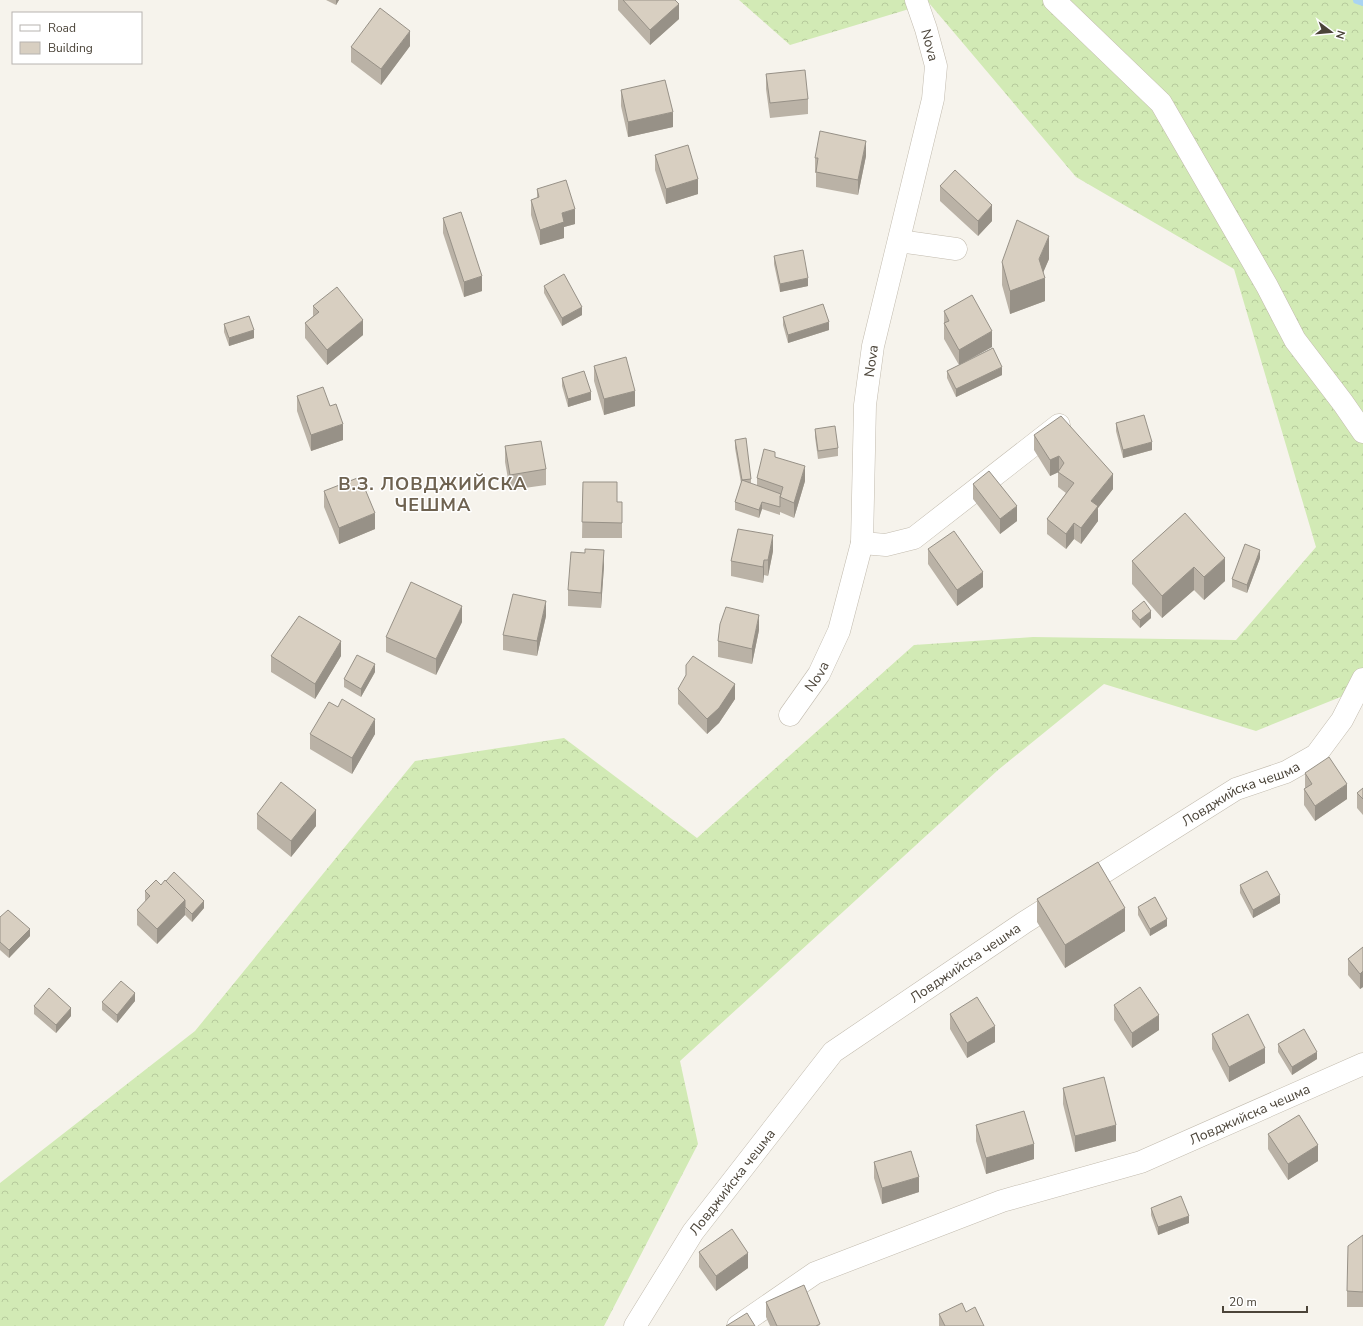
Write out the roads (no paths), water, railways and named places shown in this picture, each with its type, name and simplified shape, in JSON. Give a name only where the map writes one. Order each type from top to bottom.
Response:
[{"type":"street","name":"Nova","points":[[790,715],[819,674],[839,630],[862,543],[865,405],[873,346],[933,99],[936,66],[916,0]]},
{"type":"street","points":[[1054,0],[1161,103],[1267,286],[1295,340],[1363,432]]},
{"type":"street","points":[[899,241],[956,249]]},
{"type":"street","points":[[862,543],[886,545],[914,538],[1059,424]]},
{"type":"street","name":"Ловджийска чешма","points":[[635,1326],[693,1232],[833,1052],[1025,922],[1236,789],[1286,772],[1316,755],[1342,720],[1363,679]]},
{"type":"street","name":"Ловджийска чешма","points":[[738,1326],[815,1273],[1002,1201],[1141,1162],[1363,1064]]},
{"type":"waterway","points":[[1357,0],[1363,2]]},
{"type":"district","name":"В.З. ЛОВДЖИЙСКА ЧЕШМА","points":[[433,494]]}]
